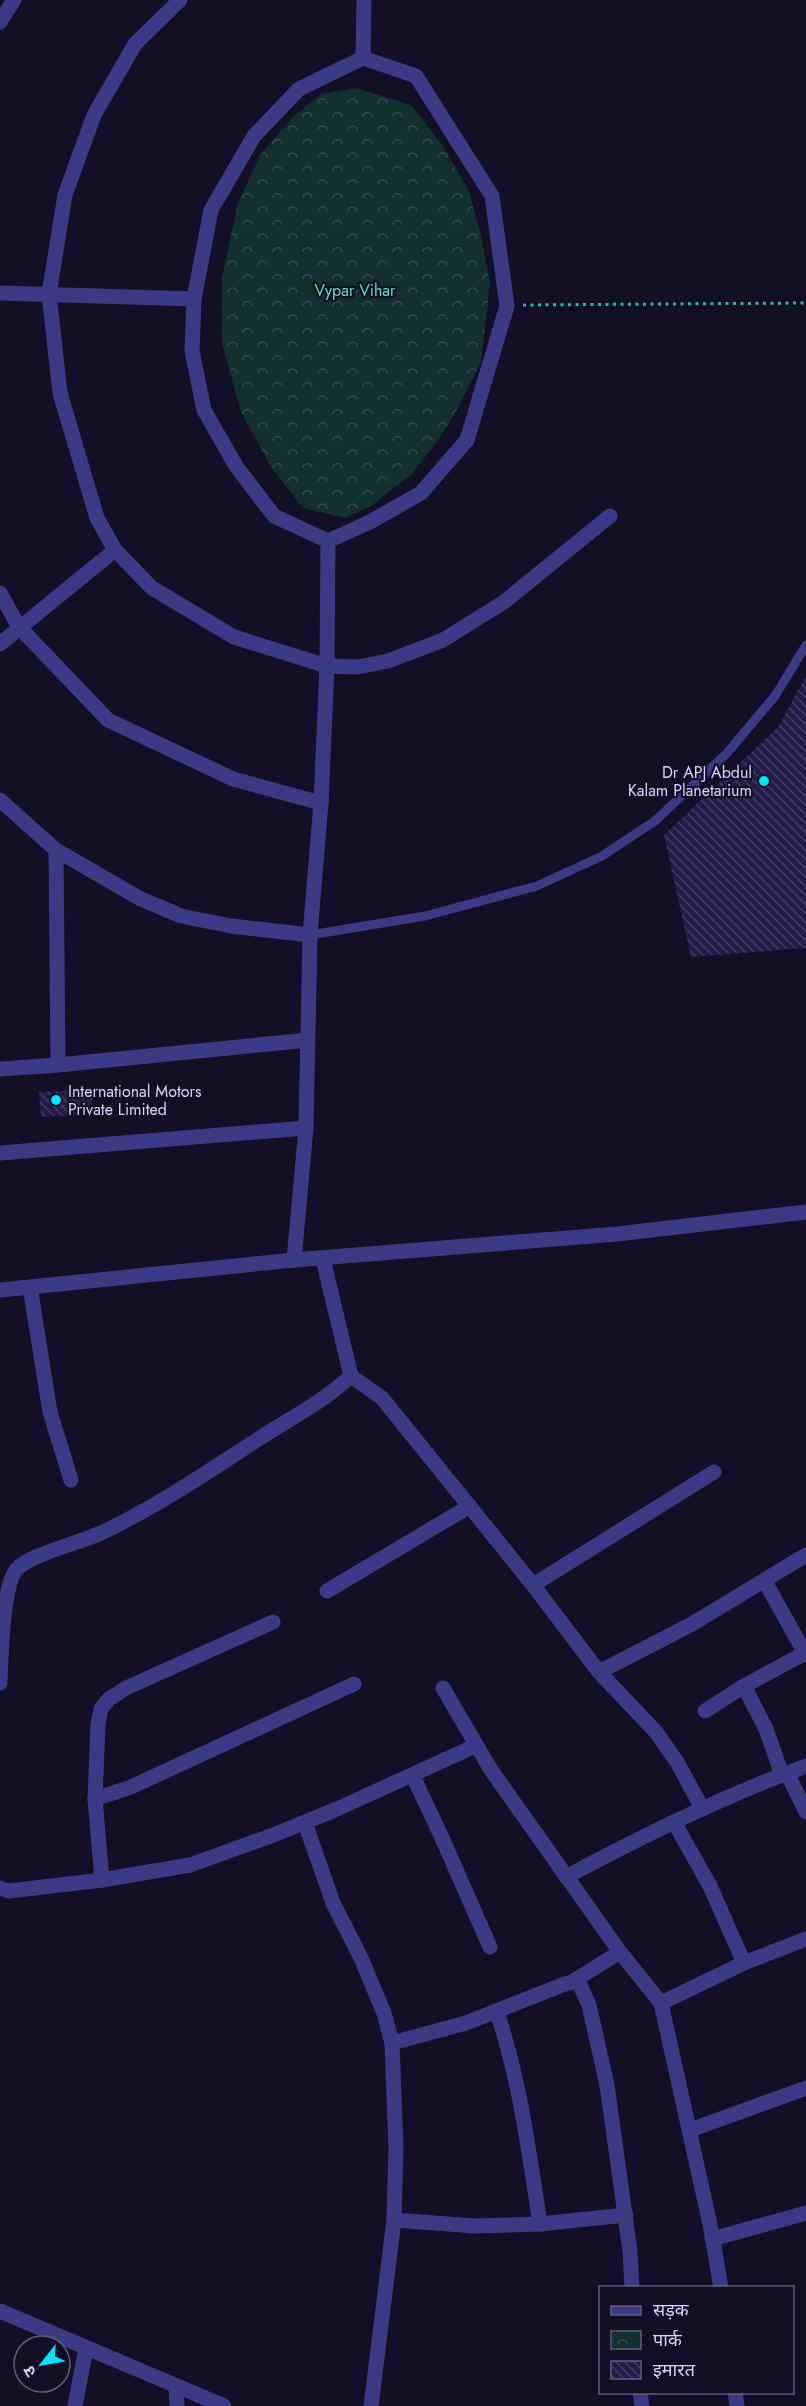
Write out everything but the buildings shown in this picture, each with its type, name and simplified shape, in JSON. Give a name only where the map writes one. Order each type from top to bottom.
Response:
[{"type":"street","points":[[0,22],[14,0]]},
{"type":"street","points":[[180,0],[135,44],[94,115],[65,195],[50,294],[60,393],[97,518],[115,550],[152,588],[234,637],[327,666],[358,667],[388,661],[443,640],[504,602],[610,516]]},
{"type":"street","points":[[363,58],[364,0]]},
{"type":"street","points":[[363,58],[416,76],[492,196],[507,306],[467,440],[422,493],[370,522],[328,541],[274,516],[236,466],[204,410],[192,351],[194,299],[211,210],[254,136],[299,89],[363,58]]},
{"type":"street","points":[[0,293],[194,299]]},
{"type":"street","points":[[294,1260],[306,1128],[310,935],[321,803],[327,666],[328,541]]},
{"type":"street","points":[[0,644],[115,550]]},
{"type":"street","points":[[0,593],[19,627],[108,720],[233,779],[321,803]]},
{"type":"street","points":[[0,800],[56,850],[139,898],[181,916],[231,927],[310,935]]},
{"type":"street","points":[[56,850],[58,1065]]},
{"type":"street","points":[[0,1069],[308,1040]]},
{"type":"street","points":[[0,1153],[306,1128]]},
{"type":"street","points":[[0,1290],[294,1260],[617,1234],[806,1212]]},
{"type":"street","points":[[323,1259],[351,1376],[382,1398],[533,1585],[599,1672],[656,1732],[677,1762],[702,1808]]},
{"type":"street","points":[[30,1287],[50,1412],[71,1480]]},
{"type":"street","points":[[0,1683],[8,1589],[16,1570],[32,1559],[105,1531],[192,1482],[327,1395],[351,1376]]},
{"type":"street","points":[[533,1585],[714,1472]]},
{"type":"street","points":[[327,1591],[470,1506]]},
{"type":"street","points":[[599,1672],[692,1624],[806,1555]]},
{"type":"street","points":[[705,1711],[744,1686],[805,1654],[764,1580]]},
{"type":"street","points":[[102,1880],[95,1799],[98,1724],[101,1709],[109,1699],[126,1688],[273,1622]]},
{"type":"street","points":[[95,1799],[131,1787],[354,1684]]},
{"type":"street","points":[[744,1686],[766,1729],[781,1772],[787,1773]]},
{"type":"street","points":[[443,1688],[475,1746],[620,1952],[661,2002],[690,2130],[721,2286]]},
{"type":"street","points":[[0,1888],[9,1891],[102,1880],[190,1865],[305,1822],[475,1746]]},
{"type":"street","points":[[566,1877],[702,1808],[806,1766]]},
{"type":"street","points":[[787,1773],[806,1812]]},
{"type":"street","points":[[412,1776],[490,1947]]},
{"type":"street","points":[[305,1822],[333,1903],[361,1958],[384,2013],[392,2043],[396,2148],[394,2220],[371,2406]]},
{"type":"street","points":[[674,1822],[714,1894],[744,1963]]},
{"type":"street","points":[[661,2002],[744,1963],[806,1940]]},
{"type":"street","points":[[392,2043],[448,2029],[497,2012],[572,1982],[620,1952]]},
{"type":"street","points":[[572,1982],[579,1983],[583,1989],[607,2085],[626,2215],[632,2286]]},
{"type":"street","points":[[497,2012],[510,2050],[521,2103],[540,2224]]},
{"type":"street","points":[[690,2130],[806,2088]]},
{"type":"street","points":[[712,2239],[806,2213]]},
{"type":"street","points":[[394,2220],[475,2226],[540,2224],[626,2215]]},
{"type":"street","points":[[1,2316],[86,2348],[224,2406]]},
{"type":"street","points":[[75,2406],[86,2348]]},
{"type":"street","points":[[176,2387],[177,2406]]},
{"type":"lane","points":[[310,935],[425,916],[537,886],[602,856],[655,821],[727,753],[775,696],[806,645]]},
{"type":"path","points":[[507,306],[806,303]]},
{"type":"green space","name":"Vypar Vihar","points":[[356,88],[411,105],[443,146],[469,191],[490,284],[481,362],[457,410],[436,443],[412,474],[371,506],[345,518],[303,508],[271,467],[241,412],[222,343],[222,277],[238,203],[260,155],[293,117],[321,94]]},
{"type":"place","name":"Dr APJ Abdul Kalam Planetarium","points":[[764,781]]},
{"type":"place","name":"International Motors Private Limited","points":[[56,1100]]}]
